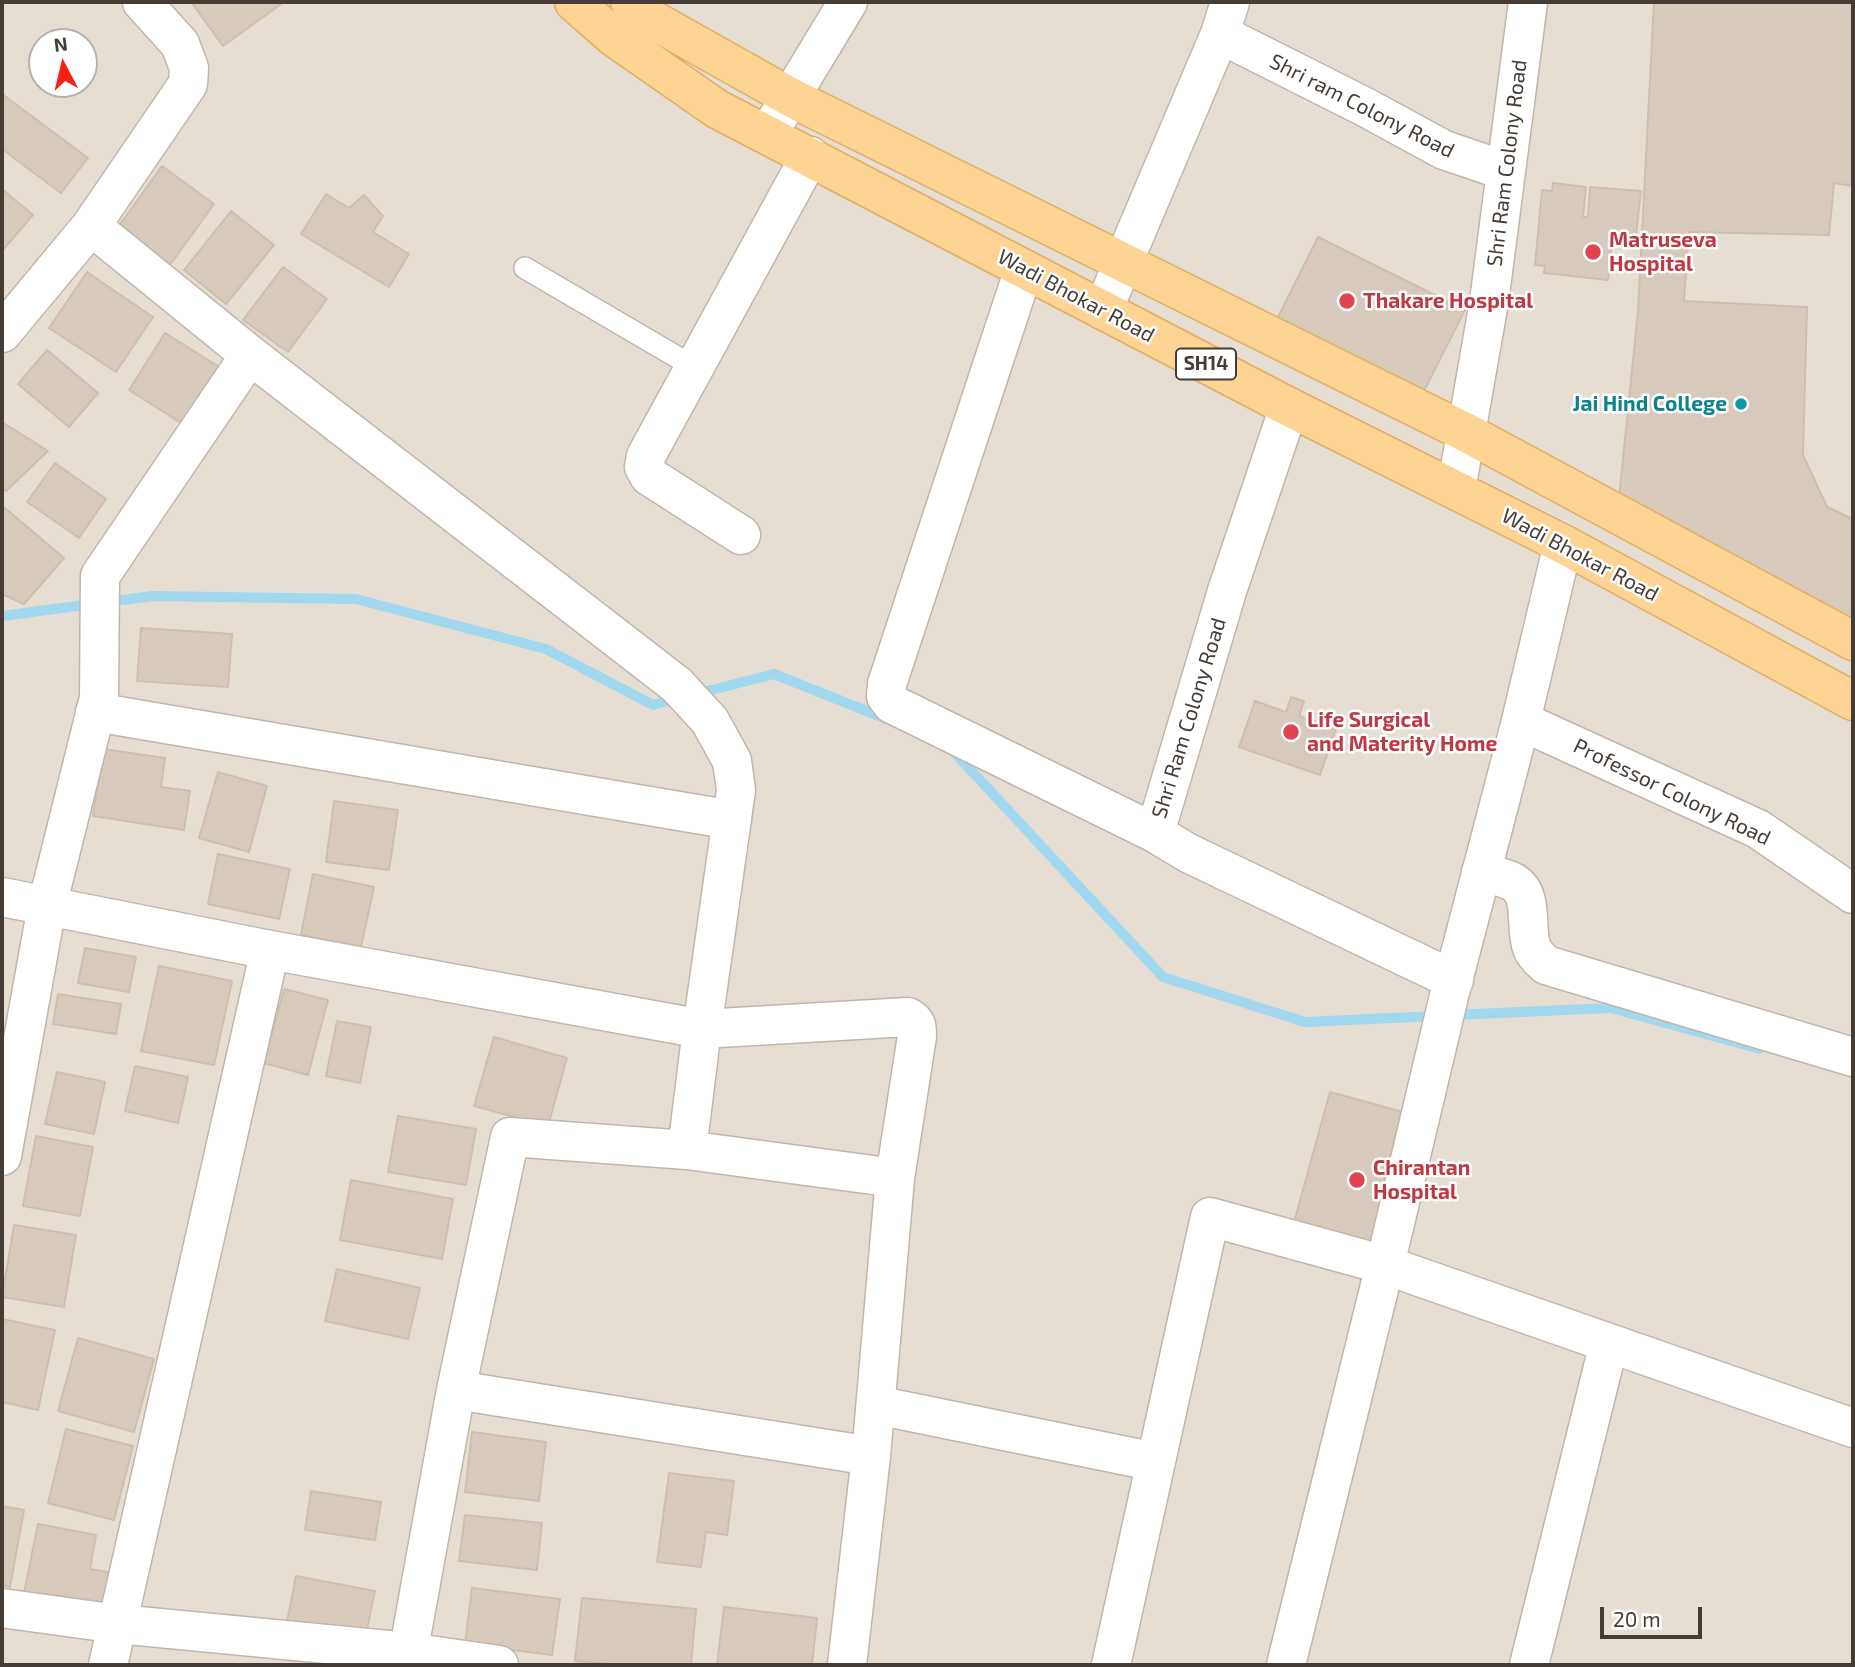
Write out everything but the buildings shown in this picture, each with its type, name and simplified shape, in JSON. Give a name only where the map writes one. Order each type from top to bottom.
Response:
[{"type":"main road","name":"Wadi Bhokar Road","points":[[574,2],[615,38],[717,109],[1289,407],[1563,544],[1853,701]]},
{"type":"main road","name":"SH14","points":[[630,2],[653,20],[790,97],[1467,433],[1853,641]]},
{"type":"street","points":[[2,333],[91,226],[188,84],[189,68],[180,44],[142,2]]},
{"type":"street","points":[[768,134],[848,2]]},
{"type":"street","name":"Shri Ram Colony Road","points":[[1456,490],[1489,302],[1528,2]]},
{"type":"street","points":[[1103,310],[1225,18]]},
{"type":"street","name":"Shri ram Colony Road","points":[[1225,18],[1365,107],[1444,150],[1506,172]]},
{"type":"street","points":[[741,535],[649,476],[644,467],[646,456],[810,156]]},
{"type":"street","points":[[91,226],[250,355],[677,685],[710,721],[732,761],[736,790],[687,1150]]},
{"type":"street","points":[[1024,269],[887,684],[886,696],[891,704],[1155,833]]},
{"type":"street","points":[[2,1156],[47,906],[99,698],[100,576],[250,355]]},
{"type":"street","name":"Shri Ram Colony Road","points":[[1289,407],[1227,591],[1155,833],[1188,853],[1451,988]]},
{"type":"street","points":[[1286,1665],[1451,988],[1521,721],[1563,544]]},
{"type":"street","points":[[95,712],[732,820]]},
{"type":"street","name":"Professor Colony Road","points":[[1521,721],[1758,829],[1853,894]]},
{"type":"street","points":[[1481,872],[1514,882],[1521,891],[1527,905],[1531,947],[1536,957],[1546,965],[1853,1057]]},
{"type":"street","points":[[2,897],[270,950],[702,1029],[908,1017],[914,1020],[917,1036],[895,1178],[871,1456],[847,1665]]},
{"type":"street","points":[[108,1665],[270,950]]},
{"type":"street","points":[[408,1659],[456,1390],[510,1137],[687,1150],[895,1178]]},
{"type":"street","points":[[1111,1665],[1210,1217],[1385,1265],[1853,1428]]},
{"type":"street","points":[[1529,1665],[1609,1343]]},
{"type":"street","points":[[456,1390],[871,1456]]},
{"type":"street","points":[[876,1405],[1156,1462]]},
{"type":"street","points":[[2,1608],[408,1659],[499,1665]]},
{"type":"lane","points":[[525,268],[694,367]]},
{"type":"shaded area","points":[[2,2],[1853,2],[1853,1665],[2,1665]]},
{"type":"waterway","points":[[2,616],[152,596],[356,599],[546,649],[653,705],[677,698]]},
{"type":"waterway","points":[[696,694],[774,674],[889,720]]},
{"type":"waterway","points":[[953,751],[1163,977],[1305,1022],[1437,1016]]},
{"type":"waterway","points":[[1453,1015],[1611,1008],[1760,1049]]},
{"type":"place","name":"Matruseva Hospital","points":[[1593,252]]},
{"type":"place","name":"Thakare Hospital","points":[[1347,301]]},
{"type":"place","name":"Jai Hind College","points":[[1741,404]]},
{"type":"place","name":"Life Surgical and Materity Home","points":[[1291,732]]},
{"type":"place","name":"Chirantan Hospital","points":[[1357,1180]]}]
